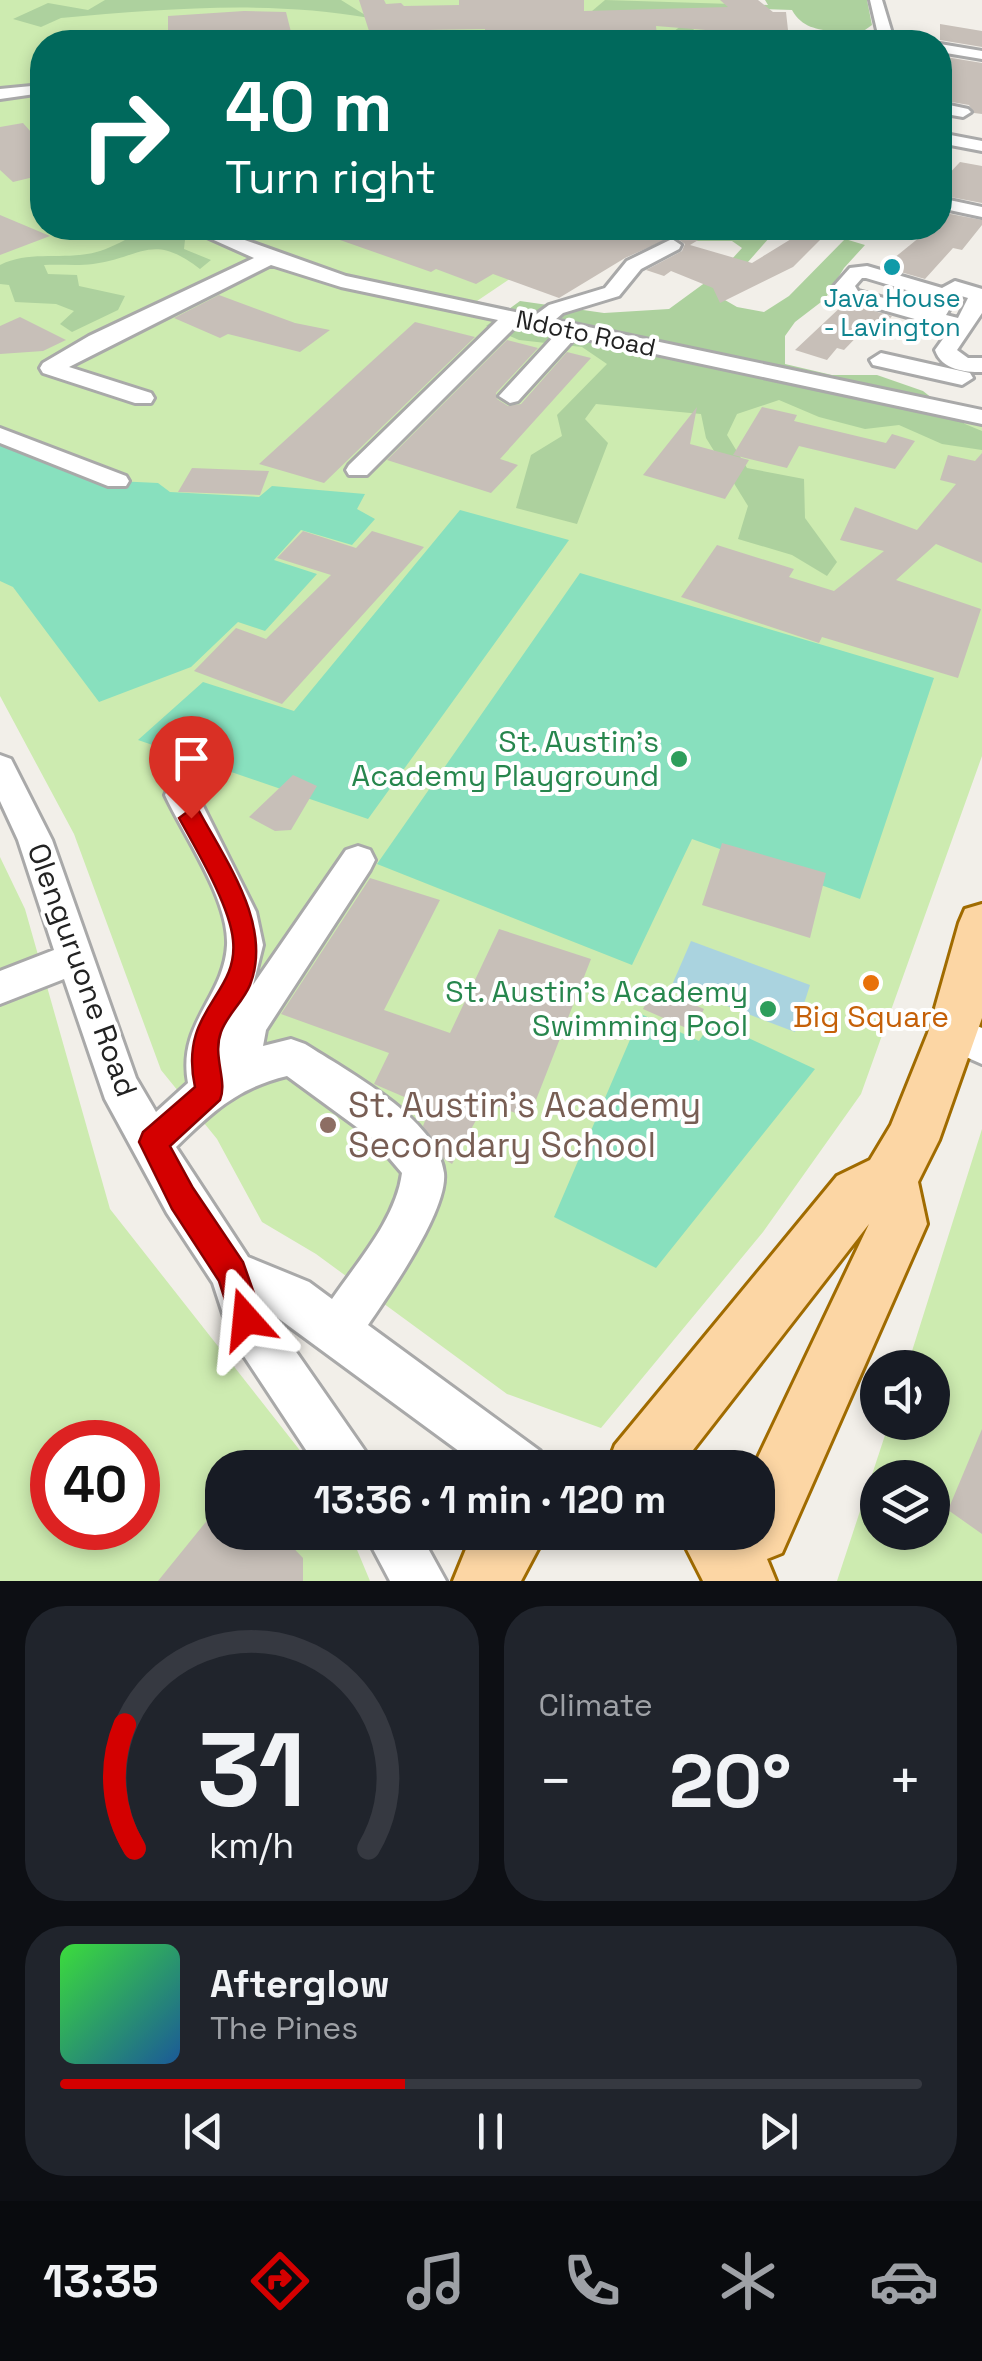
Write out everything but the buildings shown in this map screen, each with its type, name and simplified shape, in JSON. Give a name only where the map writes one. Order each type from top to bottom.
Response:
[{"type":"main road","points":[[653,1450],[858,1196],[890,1179],[968,1040],[982,923]]},
{"type":"main road","points":[[775,1479],[899,1224],[890,1179]]},
{"type":"main road","points":[[487,1581],[500,1550]]},
{"type":"street","points":[[876,0],[883,30]]},
{"type":"street","points":[[952,50],[982,55]]},
{"type":"street","points":[[0,94],[30,90]]},
{"type":"street","points":[[952,110],[963,112]]},
{"type":"street","points":[[952,125],[982,131]]},
{"type":"street","points":[[952,140],[982,146],[976,163]]},
{"type":"street","points":[[952,206],[982,212]]},
{"type":"street","name":"Ndoto Road","points":[[226,240],[342,280],[982,417]]},
{"type":"street","points":[[538,323],[556,309],[612,292],[634,265],[672,245]]},
{"type":"street","points":[[143,398],[50,368],[97,340],[270,258]]},
{"type":"street","points":[[945,295],[867,272],[857,272],[844,286],[850,295],[963,326]]},
{"type":"street","points":[[934,318],[945,295],[955,288],[978,297],[946,350],[952,361],[969,370]]},
{"type":"street","points":[[358,470],[512,318]]},
{"type":"street","points":[[493,374],[516,389],[571,330]]},
{"type":"street","points":[[880,360],[969,370]]},
{"type":"street","points":[[956,411],[969,370]]},
{"type":"street","points":[[0,435],[116,481]]},
{"type":"street","name":"Olenguruone Road","points":[[0,767],[35,840],[118,1086],[182,1198],[232,1273],[246,1319],[336,1450]]},
{"type":"street","points":[[181,795],[224,882],[246,941],[238,983],[208,1028],[202,1060],[225,1080]]},
{"type":"street","points":[[225,1080],[247,1026],[358,860]]},
{"type":"street","points":[[0,988],[74,958]]},
{"type":"street","points":[[153,1142],[225,1080],[291,1057],[356,1102],[408,1145],[420,1160],[423,1174],[417,1203],[338,1328]]},
{"type":"street","points":[[232,1273],[292,1298],[338,1328],[495,1450]]},
{"type":"street","points":[[400,1550],[420,1581]]},
{"type":"green space","points":[[0,0],[755,0],[712,30],[30,30],[30,240],[567,240],[477,301],[982,424],[982,756],[861,1094],[763,1232],[601,1428],[507,1394],[316,1254],[262,1222],[217,1139],[161,1070],[74,834],[0,696]]},
{"type":"green space","points":[[105,0],[341,0],[370,18],[255,8],[177,9],[61,18],[41,27],[13,19],[48,3],[88,10]]},
{"type":"green space","points":[[605,0],[768,5],[765,0],[867,0],[872,25],[865,30],[826,30],[805,24],[792,10],[732,8],[751,30],[679,19],[631,30],[600,30],[585,17]]},
{"type":"green space","points":[[685,22],[694,30],[674,30]]},
{"type":"green space","points":[[124,240],[185,240],[184,249],[211,260],[200,269],[184,258],[158,249],[93,264],[44,265],[48,274],[77,275],[79,286],[125,296],[118,310],[72,332],[60,324],[74,311],[56,304],[15,302],[9,285],[0,284],[0,265],[11,261],[97,252]]},
{"type":"green space","points":[[767,240],[718,296],[737,307],[764,312],[789,296],[844,240],[865,245],[844,268],[825,299],[795,322],[785,336],[785,364],[832,375],[877,375],[923,391],[965,424],[982,431],[982,450],[942,444],[899,425],[865,429],[819,417],[779,400],[737,414],[727,435],[747,468],[804,479],[805,518],[837,562],[827,576],[792,555],[738,539],[748,506],[706,438],[701,414],[596,404],[585,419],[608,443],[577,524],[516,508],[531,455],[562,436],[557,415],[607,364],[582,347],[519,340],[486,326],[520,301],[604,313],[669,309],[721,271],[742,248],[732,241],[681,241]]},
{"type":"green space","points":[[0,435],[116,481],[158,483],[170,492],[259,497],[272,486],[365,494],[357,509],[375,519],[352,545],[301,530],[274,560],[317,574],[265,631],[238,622],[191,667],[99,702],[13,587],[0,581]]},
{"type":"green space","points":[[460,510],[569,540],[368,819],[138,740],[203,682],[294,711]]},
{"type":"green space","name":"St. Austin's Academy Playground","points":[[580,573],[934,678],[860,899],[692,839],[632,965],[377,864]]},
{"type":"green space","points":[[0,857],[25,909],[110,1209],[300,1450],[205,1450],[205,1550],[357,1550],[370,1581],[0,1581]]},
{"type":"green space","points":[[641,1014],[699,1041],[712,1021],[815,1069],[656,1268],[554,1217]]},
{"type":"green space","points":[[982,1129],[982,1581],[837,1581],[860,1511],[860,1550],[950,1550],[950,1460],[877,1460],[883,1440],[950,1440],[950,1350],[912,1350]]},
{"type":"water","name":"St. Austin's Academy Swimming Pool","points":[[691,941],[810,985],[795,1032],[672,985]]},
{"type":"place","name":"Java House - Lavington","points":[[892,267]]},
{"type":"place","name":"St. Austin's Academy Playground","points":[[679,759]]},
{"type":"place","name":"Big Square","points":[[871,983]]},
{"type":"place","name":"St. Austin's Academy Swimming Pool","points":[[768,1009]]},
{"type":"place","name":"St. Austin's Academy Secondary School","points":[[328,1125]]},
{"type":"route","points":[[191,818],[224,882],[246,941],[238,983],[208,1028],[202,1060],[210,1091],[153,1142],[182,1198],[232,1273],[246,1319]]}]
